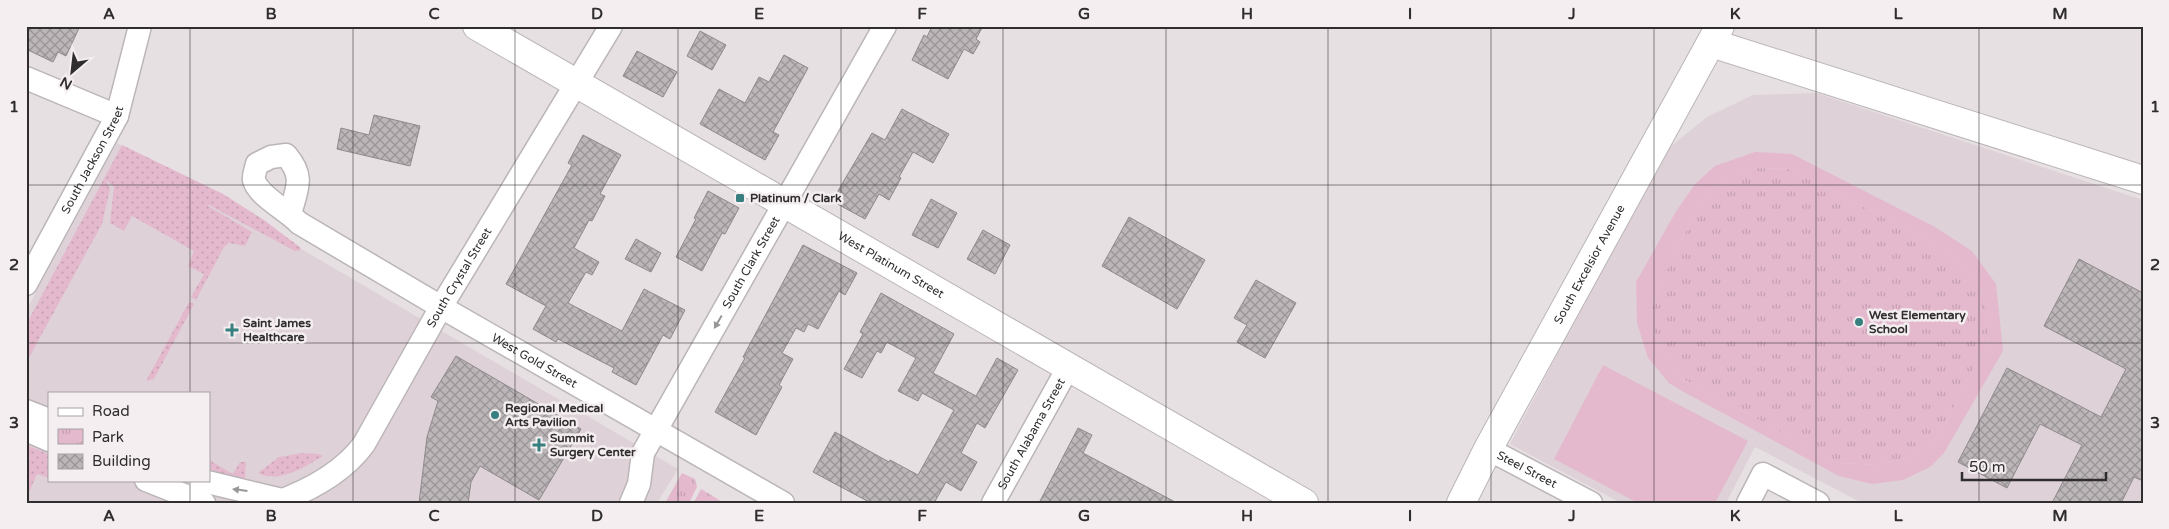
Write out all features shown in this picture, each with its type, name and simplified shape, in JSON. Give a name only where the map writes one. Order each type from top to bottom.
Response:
[{"type":"main road","name":"West Platinum Street","points":[[476,26],[1304,503]]},
{"type":"main road","points":[[1715,35],[2143,180]]},
{"type":"main road","name":"South Excelsior Avenue","points":[[1462,503],[1488,449],[1715,35]]},
{"type":"street","name":"South Jackson Street","points":[[26,284],[117,116],[140,26]]},
{"type":"street","name":"South Crystal Street","points":[[207,482],[278,501],[340,471],[354,458],[364,444],[441,307],[611,26]]},
{"type":"street","name":"South Clark Street","points":[[631,503],[638,484],[644,453],[656,430],[885,26]]},
{"type":"street","points":[[26,78],[117,116]]},
{"type":"street","name":"West Gold Street","points":[[290,214],[299,223],[333,245],[783,503]]},
{"type":"street","name":"South Alabama Street","points":[[993,503],[1069,366]]},
{"type":"street","points":[[26,411],[48,420]]},
{"type":"street","points":[[26,430],[48,440]]},
{"type":"street","name":"Steel Street","points":[[1488,449],[1592,503]]},
{"type":"street","points":[[1748,503],[1763,474],[1818,503]]},
{"type":"street","points":[[151,482],[204,503]]},
{"type":"shaded area","name":"West Elementary School","points":[[1816,93],[2143,200],[2143,503],[1862,503],[1755,447],[1726,503],[1621,503],[1510,444],[1664,152],[1707,117],[1753,95]]},
{"type":"shaded area","name":"Saint James Healthcare","points":[[117,143],[220,193],[279,236],[678,469],[657,503],[26,503],[26,311]]},
{"type":"green space","points":[[122,145],[223,194],[264,220],[301,248],[299,251],[295,251],[209,205],[252,232],[245,246],[229,243],[224,247],[196,300],[191,297],[204,274],[188,266],[194,251],[132,216],[124,231],[110,223],[114,187],[106,180],[110,189],[102,224],[26,363],[26,325]]},
{"type":"green space","points":[[1755,152],[1792,154],[1935,227],[1972,251],[1996,284],[2003,351],[1944,453],[1930,467],[1903,480],[1872,484],[1839,476],[1669,383],[1648,358],[1637,323],[1636,282],[1675,213],[1695,184],[1715,166]],"holes":[[[1758,168],[1788,169],[1933,242],[1957,262],[1981,290],[1990,321],[1987,344],[1937,439],[1910,458],[1877,465],[1839,463],[1683,379],[1665,354],[1651,326],[1650,316],[1661,283],[1703,199],[1708,193],[1727,178],[1742,172]]]},
{"type":"green space","points":[[1758,168],[1788,169],[1933,242],[1957,262],[1981,290],[1990,321],[1987,344],[1937,439],[1910,458],[1877,465],[1839,463],[1683,379],[1657,340],[1651,326],[1650,316],[1654,301],[1670,263],[1703,199],[1714,187],[1727,178]]},
{"type":"green space","points":[[189,302],[194,304],[154,379],[146,381]]},
{"type":"green space","points":[[1603,365],[1748,441],[1715,503],[1638,503],[1554,459]]},
{"type":"green space","points":[[26,445],[48,454],[48,478],[37,474],[26,499],[26,464],[30,459]]},
{"type":"green space","points":[[302,453],[323,456],[291,473],[274,477],[258,473],[279,457]]},
{"type":"green space","points":[[210,461],[233,474],[240,462],[246,462],[245,480],[210,474]]},
{"type":"green space","points":[[682,473],[695,479],[697,487],[689,503],[665,503]]},
{"type":"green space","points":[[701,489],[724,503],[694,502]]},
{"type":"building","points":[[31,26],[80,26],[66,56],[58,52],[53,62],[26,49],[26,36]]},
{"type":"building","points":[[932,26],[983,26],[976,39],[980,42],[973,54],[964,49],[948,79],[912,60],[924,35],[927,37]]},
{"type":"building","points":[[700,31],[726,45],[712,70],[687,56]]},
{"type":"building","points":[[637,51],[677,72],[663,97],[623,76]]},
{"type":"building","points":[[784,55],[808,68],[773,132],[779,135],[765,160],[700,124],[719,89],[745,103],[759,77],[769,82]]},
{"type":"building","points":[[902,109],[949,134],[933,163],[913,152],[889,200],[879,194],[865,219],[832,201],[872,133],[885,140]]},
{"type":"building","points":[[374,115],[420,126],[410,166],[337,149],[341,128],[369,135]]},
{"type":"building","points":[[583,135],[621,155],[600,194],[605,196],[592,221],[589,220],[574,248],[599,262],[592,275],[586,272],[568,303],[622,331],[644,289],[685,310],[670,339],[663,335],[636,385],[612,372],[614,368],[558,339],[556,342],[533,329],[546,306],[506,284],[572,165],[568,163]]},
{"type":"building","points":[[708,191],[739,208],[725,234],[722,233],[702,271],[676,257]]},
{"type":"building","points":[[931,199],[957,213],[938,248],[912,235]]},
{"type":"building","points":[[1129,217],[1205,260],[1177,309],[1102,266]]},
{"type":"building","points":[[983,230],[1010,245],[995,274],[967,259]]},
{"type":"building","points":[[636,239],[661,253],[651,272],[625,259]]},
{"type":"building","points":[[803,245],[857,273],[845,295],[839,291],[818,329],[808,324],[804,332],[796,328],[782,353],[793,359],[779,385],[782,387],[756,435],[715,412]]},
{"type":"building","points":[[2079,259],[2143,293],[2143,481],[2134,477],[2121,503],[2052,503],[2082,445],[2040,424],[2007,488],[1958,462],[2007,368],[2101,417],[2126,369],[2044,326]]},
{"type":"building","points":[[1256,280],[1296,303],[1265,358],[1237,342],[1247,325],[1234,318]]},
{"type":"building","points":[[881,293],[954,334],[933,373],[976,396],[997,358],[1018,370],[985,428],[977,423],[961,453],[977,462],[961,491],[946,482],[934,503],[871,503],[813,472],[835,432],[889,462],[890,460],[918,475],[954,410],[922,393],[918,401],[898,391],[916,358],[887,342],[881,353],[877,351],[862,378],[844,369],[863,334],[860,332]]},
{"type":"building","name":"Regional Medical Arts Pavilion","points":[[456,356],[581,429],[539,500],[480,466],[471,482],[468,503],[419,503],[427,437],[438,401],[431,397]]},
{"type":"building","points":[[1078,428],[1092,435],[1083,453],[1177,503],[1039,503]]},
{"type":"place","name":"Platinum / Clark","points":[[740,198]]},
{"type":"place","name":"West Elementary School","points":[[1859,322]]},
{"type":"place","name":"Saint James Healthcare","points":[[232,330]]},
{"type":"place","name":"Regional Medical Arts Pavilion","points":[[495,415]]},
{"type":"place","name":"Summit Surgery Center","points":[[539,445]]}]
